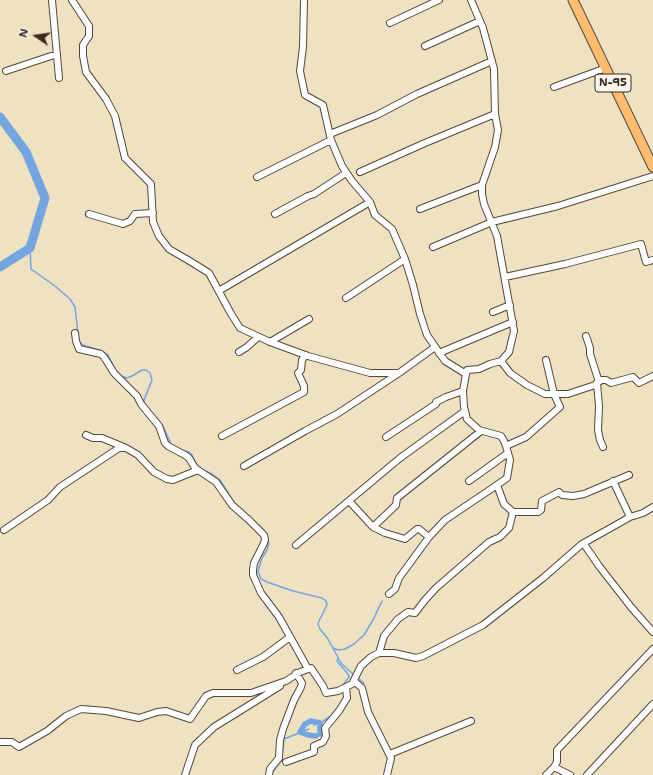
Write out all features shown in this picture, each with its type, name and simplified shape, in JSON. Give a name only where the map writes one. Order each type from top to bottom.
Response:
[{"type":"highway","name":"N-95","points":[[573,0],[653,167]]},
{"type":"street","points":[[52,0],[59,78]]},
{"type":"street","points":[[72,0],[88,26],[89,36],[83,45],[83,56],[86,72],[106,99],[115,116],[125,158],[152,184],[153,222],[159,236],[169,250],[208,273],[240,328],[270,342],[306,355],[370,373],[399,373]]},
{"type":"street","points":[[304,0],[304,41],[300,71],[305,95],[323,105],[331,137],[342,166],[370,202],[375,215],[392,229],[405,259],[427,335],[445,361],[466,374]]},
{"type":"street","points":[[390,23],[439,0]]},
{"type":"street","points":[[390,594],[395,589],[399,578],[428,537],[445,520],[507,478],[510,460],[501,436],[481,431],[467,419],[463,391],[468,370],[479,369],[501,361],[509,352],[514,331],[497,236],[484,204],[482,194],[482,185],[495,146],[498,130],[495,114],[494,70],[480,21],[471,0]]},
{"type":"street","points":[[425,46],[480,21]]},
{"type":"street","points":[[6,71],[57,54]]},
{"type":"street","points":[[256,177],[417,94],[492,61]]},
{"type":"street","points":[[554,87],[606,68]]},
{"type":"street","points":[[360,172],[495,114]]},
{"type":"street","points":[[275,214],[314,194],[346,173]]},
{"type":"street","points":[[433,247],[492,222],[558,206],[653,176]]},
{"type":"street","points":[[420,208],[482,185]]},
{"type":"street","points":[[222,289],[370,202]]},
{"type":"street","points":[[89,214],[123,224],[130,221],[135,214],[153,213]]},
{"type":"street","points":[[505,277],[565,264],[641,244],[646,262],[653,260]]},
{"type":"street","points":[[346,298],[405,259]]},
{"type":"street","points":[[493,312],[510,305]]},
{"type":"street","points":[[270,342],[309,319]]},
{"type":"street","points":[[439,353],[513,322]]},
{"type":"street","points":[[75,333],[79,349],[101,354],[114,373],[137,396],[140,404],[159,426],[168,446],[189,458],[195,468],[216,482],[232,506],[250,520],[264,535],[264,543],[252,570],[253,575],[261,593],[279,617],[308,669]]},
{"type":"street","points":[[239,352],[258,336]]},
{"type":"street","points":[[586,336],[598,382],[598,430],[600,440],[604,447]]},
{"type":"street","points":[[244,466],[337,414],[436,347]]},
{"type":"street","points":[[222,436],[304,392],[304,386],[298,373],[301,370],[302,360],[306,355]]},
{"type":"street","points":[[506,446],[526,437],[560,407],[554,394],[546,360]]},
{"type":"street","points":[[501,361],[510,373],[527,385],[545,394],[568,394],[595,385],[603,380],[611,383],[633,377],[639,383],[653,376]]},
{"type":"street","points":[[386,438],[436,404],[436,402],[446,396],[463,391]]},
{"type":"street","points":[[296,545],[400,458],[465,411]]},
{"type":"street","points":[[373,527],[396,506],[397,498],[481,431]]},
{"type":"street","points":[[86,435],[93,438],[102,438],[126,448],[138,455],[154,472],[167,479],[173,480],[198,470]]},
{"type":"street","points":[[4,530],[48,500],[60,487],[119,448],[126,448]]},
{"type":"street","points":[[469,481],[508,453]]},
{"type":"street","points":[[497,485],[504,504],[513,512],[538,512],[541,510],[542,501],[560,492],[562,495],[578,496],[629,475]]},
{"type":"street","points":[[613,481],[630,516]]},
{"type":"street","points":[[349,501],[373,527],[390,535],[405,539],[417,529],[422,530],[428,537]]},
{"type":"street","points":[[185,775],[195,745],[214,727],[243,710],[296,673],[311,668],[326,693],[338,691],[352,684],[361,666],[371,657],[379,653],[394,653],[416,658],[484,624],[582,544],[630,516],[643,513],[653,508]]},
{"type":"street","points":[[379,653],[384,636],[398,619],[408,612],[415,613],[436,588],[489,542],[500,538],[508,528],[513,512]]},
{"type":"street","points":[[582,544],[584,544],[598,566],[653,632]]},
{"type":"street","points":[[237,670],[263,657],[290,636]]},
{"type":"street","points":[[546,775],[557,762],[557,750],[653,648]]},
{"type":"street","points":[[269,775],[270,769],[279,758],[280,740],[283,729],[294,700],[301,687],[302,683],[296,673]]},
{"type":"street","points":[[0,742],[12,742],[19,748],[47,731],[66,716],[81,709],[106,711],[140,718],[157,712],[166,711],[190,719],[206,696],[213,693],[251,694],[286,681]]},
{"type":"street","points":[[354,681],[362,688],[368,712],[390,754],[391,758],[387,775]]},
{"type":"street","points":[[286,762],[314,752],[314,746],[323,742],[326,736],[325,728],[339,711],[347,698],[346,687]]},
{"type":"street","points":[[587,775],[653,704]]},
{"type":"street","points":[[390,754],[471,721]]},
{"type":"street","points":[[554,767],[570,775]]},
{"type":"waterway","points":[[0,117],[26,152],[45,198],[30,248],[0,267]]},
{"type":"waterway","points":[[30,248],[31,269],[55,286],[70,299],[75,307],[79,342],[108,355],[116,371]]},
{"type":"waterway","points":[[121,376],[127,378],[142,370],[146,370],[150,373],[152,380],[144,400],[145,405]]},
{"type":"waterway","points":[[154,415],[163,426],[171,444]]},
{"type":"waterway","points":[[181,450],[189,452],[198,467]]},
{"type":"waterway","points":[[203,470],[220,480],[235,504]]},
{"type":"waterway","points":[[259,525],[264,531]]},
{"type":"waterway","points":[[267,538],[269,543],[258,571],[261,579],[293,591],[322,598],[326,601],[327,605],[318,624],[341,663],[353,674]]},
{"type":"waterway","points":[[333,648],[338,650],[345,649],[354,644],[364,635],[382,601]]},
{"type":"waterway","points":[[338,658],[337,661],[349,677],[343,685]]},
{"type":"waterway","points":[[358,678],[363,682],[364,686]]},
{"type":"waterway","points":[[314,725],[331,716],[336,709]]},
{"type":"waterway","points":[[316,736],[300,732],[305,724],[311,721],[320,723],[320,734]]},
{"type":"waterway","points":[[282,755],[284,739],[309,729]]},
{"type":"waterway","points":[[272,773],[282,758]]}]
